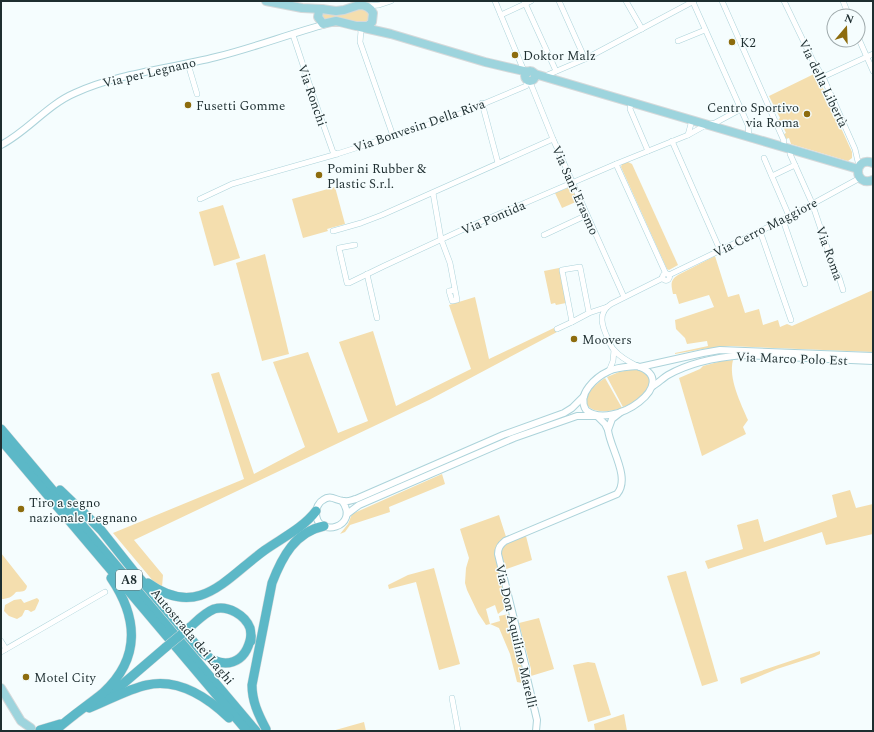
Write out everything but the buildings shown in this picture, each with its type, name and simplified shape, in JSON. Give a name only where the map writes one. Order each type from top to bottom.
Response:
[{"type":"highway","name":"Autostrada dei Laghi","points":[[1,429],[5,439],[90,546],[247,731]]},
{"type":"highway","name":"Autostrada dei Laghi","points":[[5,439],[256,731]]},
{"type":"highway","points":[[5,439],[44,473],[62,493],[84,513],[145,581],[163,593],[184,597],[195,596],[214,590],[260,553],[306,523],[316,511]]},
{"type":"highway","points":[[267,730],[257,712],[252,693],[252,685],[272,583],[278,567],[293,544],[306,532],[324,526]]},
{"type":"highway","points":[[55,731],[102,693],[119,675],[128,657],[132,638],[129,613],[120,592],[90,546]]},
{"type":"highway","points":[[117,550],[203,653],[209,658],[224,663],[236,661],[247,649],[251,636]]},
{"type":"highway","points":[[78,712],[103,698],[124,683],[206,614],[214,610],[227,609],[235,611],[245,620],[250,628],[251,648],[248,692],[255,715],[267,730]]},
{"type":"highway","points":[[78,712],[145,686],[154,684],[172,684],[198,693],[216,706],[240,731]]},
{"type":"highway","points":[[34,730],[65,722]]},
{"type":"main road","points":[[266,1],[302,8],[340,11],[359,5],[365,6],[370,9],[378,25],[391,34]]},
{"type":"main road","points":[[302,8],[318,18],[320,22],[326,24],[336,21],[360,29],[391,34],[485,62],[522,75],[603,95]]},
{"type":"main road","points":[[318,18],[319,11],[322,9]]},
{"type":"main road","points":[[360,29],[371,24],[373,15]]},
{"type":"main road","points":[[529,77],[544,77],[791,150],[859,168]]},
{"type":"main road","points":[[873,163],[865,162],[859,168],[858,174],[860,178],[865,181],[873,182]]},
{"type":"main road","points":[[1,688],[21,721],[34,730]]},
{"type":"street","points":[[373,15],[374,10],[379,6],[391,1]]},
{"type":"street","name":"Via Sant'Erasmo","points":[[495,1],[529,77],[552,138],[624,297]]},
{"type":"street","points":[[501,15],[525,2],[531,1]]},
{"type":"street","points":[[559,1],[585,59]]},
{"type":"street","points":[[626,1],[642,29]]},
{"type":"street","points":[[722,1],[784,141],[782,147]]},
{"type":"street","name":"Via della Libertà","points":[[784,1],[813,61],[823,77],[855,149],[859,168]]},
{"type":"street","points":[[525,2],[556,72]]},
{"type":"street","points":[[544,77],[585,59],[693,2],[748,125],[748,137]]},
{"type":"street","points":[[365,6],[379,6]]},
{"type":"street","name":"Via per Legnano","points":[[311,28],[317,24],[318,18]]},
{"type":"street","name":"Via per Legnano","points":[[1,145],[12,139],[55,103],[75,92],[111,80],[188,64],[254,47],[326,24]]},
{"type":"street","points":[[360,29],[360,42],[393,136]]},
{"type":"street","points":[[678,42],[705,30]]},
{"type":"street","name":"Via Ronchi","points":[[293,35],[333,152],[337,154]]},
{"type":"street","points":[[863,48],[873,71]]},
{"type":"street","points":[[823,77],[873,54]]},
{"type":"street","points":[[188,64],[197,94]]},
{"type":"street","name":"Via Bonvesin Della Riva","points":[[200,199],[232,184],[337,154],[452,117],[482,103],[526,86],[529,77]]},
{"type":"street","points":[[482,103],[498,163]]},
{"type":"street","points":[[631,103],[630,109],[648,151]]},
{"type":"street","name":"Via Pontida","points":[[355,245],[339,248],[346,283],[349,283],[441,239],[616,164],[688,135],[706,124],[715,123],[740,109]]},
{"type":"street","points":[[688,135],[692,120]]},
{"type":"street","points":[[333,231],[371,220],[552,138]]},
{"type":"street","points":[[672,141],[720,250]]},
{"type":"street","name":"Via Roma","points":[[791,150],[790,154],[812,203],[843,290]]},
{"type":"street","points":[[764,158],[789,216]]},
{"type":"street","points":[[616,164],[666,276]]},
{"type":"street","points":[[772,176],[795,165]]},
{"type":"street","name":"Via Cerro Maggiore","points":[[557,329],[783,220],[860,178]]},
{"type":"street","points":[[433,193],[441,239],[450,263],[455,290]]},
{"type":"street","points":[[544,235],[587,215]]},
{"type":"street","points":[[783,220],[805,284]]},
{"type":"street","points":[[760,231],[791,320]]},
{"type":"street","points":[[572,322],[562,270],[580,267],[589,313]]},
{"type":"street","points":[[367,274],[377,318]]},
{"type":"street","points":[[607,306],[602,313],[602,324],[614,350],[622,357],[639,367],[646,369],[653,380],[653,386],[647,396],[612,420],[608,430]]},
{"type":"street","points":[[608,371],[613,361],[614,350]]},
{"type":"street","points":[[342,502],[356,499],[503,435],[564,413],[572,408],[584,396],[592,384],[608,371],[626,367],[639,367],[720,350],[873,356]]},
{"type":"street","name":"Via Marco Polo Est","points":[[653,386],[669,375],[724,357],[743,356],[870,361]]},
{"type":"street","points":[[870,361],[873,365]]},
{"type":"street","points":[[584,396],[583,401],[586,410],[597,416]]},
{"type":"street","points":[[347,514],[359,505],[514,438],[577,416],[597,416],[624,411]]},
{"type":"street","name":"Via Don Aquilino Marelli","points":[[536,731],[537,720],[498,550],[505,541],[617,494],[621,490],[622,477],[608,430],[605,424],[597,416]]},
{"type":"street","points":[[328,498],[338,499],[342,502],[347,514],[346,519],[339,526],[334,528],[324,526],[318,520],[316,511],[320,503],[328,498]]},
{"type":"street","points":[[1,641],[3,651],[105,592]]},
{"type":"street","points":[[452,698],[458,731]]},
{"type":"shaded area","points":[[359,8],[369,11],[369,23],[325,21],[321,14],[322,12]]},
{"type":"shaded area","name":"Centro Sportivo via Roma","points":[[816,73],[852,152],[852,158],[848,161],[791,144],[789,138],[786,139],[784,134],[786,133],[782,124],[780,124],[778,120],[780,118],[769,96]]},
{"type":"shaded area","points":[[628,162],[632,164],[678,265],[669,270],[667,269],[621,167],[622,164]]},
{"type":"shaded area","points":[[335,187],[345,224],[327,229],[328,231],[303,238],[292,199]]},
{"type":"shaded area","points":[[572,187],[578,201],[562,208],[555,193]]},
{"type":"shaded area","points":[[223,205],[240,258],[214,266],[199,212]]},
{"type":"shaded area","points":[[265,254],[289,354],[262,361],[236,263]]},
{"type":"shaded area","points":[[715,256],[728,297],[739,294],[745,313],[759,309],[763,325],[778,320],[780,327],[787,324],[792,326],[873,290],[873,352],[729,346],[675,354],[708,346],[707,341],[687,344],[685,338],[676,329],[675,320],[714,307],[709,295],[679,304],[676,294],[673,294],[672,281],[678,275]]},
{"type":"shaded area","points":[[559,268],[566,303],[556,305],[555,303],[551,304],[544,271]]},
{"type":"shaded area","points":[[475,297],[489,359],[556,327],[557,332],[429,400],[134,540],[163,575],[162,587],[154,582],[113,533],[244,479],[211,374],[219,372],[254,474],[305,447],[273,362],[308,352],[338,433],[368,421],[339,342],[373,331],[396,406],[471,369],[449,305]]},
{"type":"shaded area","points":[[733,360],[732,375],[734,383],[748,420],[743,427],[746,434],[702,456],[679,378],[700,369],[703,366]]},
{"type":"shaded area","points":[[635,369],[644,371],[650,380],[649,385],[641,396],[623,407],[607,377],[619,372]]},
{"type":"shaded area","points":[[605,378],[622,408],[610,411],[600,411],[592,409],[588,405],[586,400],[588,394]]},
{"type":"shaded area","points":[[442,474],[445,484],[389,507],[390,512],[350,525],[345,532],[340,534],[348,524],[352,514]]},
{"type":"shaded area","points":[[850,490],[856,508],[873,504],[873,534],[826,545],[822,532],[708,569],[705,561],[743,549],[737,525],[758,519],[764,542],[837,517],[832,495]]},
{"type":"shaded area","points":[[499,515],[508,543],[526,536],[532,560],[501,571],[508,604],[498,614],[495,605],[486,609],[490,624],[486,625],[478,613],[467,590],[465,583],[466,568],[469,558],[460,529]]},
{"type":"shaded area","points":[[1,553],[27,586],[24,591],[16,592],[6,599],[1,599]]},
{"type":"shaded area","points":[[434,568],[460,664],[439,670],[416,582],[389,589],[388,585],[408,575]]},
{"type":"shaded area","points":[[686,571],[718,681],[702,686],[667,576]]},
{"type":"shaded area","points":[[37,598],[39,601],[35,610],[31,612],[25,610],[22,616],[17,619],[9,616],[4,611],[5,605],[14,600],[21,599],[24,603]]},
{"type":"shaded area","points":[[510,615],[525,681],[522,683],[517,682],[510,654],[499,628],[490,624],[500,621],[499,616]]},
{"type":"shaded area","points":[[539,618],[554,669],[531,676],[531,669],[519,623]]},
{"type":"shaded area","points":[[820,651],[820,654],[814,657],[777,669],[741,684],[740,678]]},
{"type":"shaded area","points":[[588,662],[595,663],[611,715],[588,722],[573,665]]},
{"type":"shaded area","points":[[624,714],[627,731],[595,731],[594,724]]},
{"type":"shaded area","points":[[364,722],[366,731],[332,731]]},
{"type":"place","name":"K2","points":[[732,42]]},
{"type":"place","name":"Doktor Malz","points":[[515,55]]},
{"type":"place","name":"Fusetti Gomme","points":[[188,105]]},
{"type":"place","name":"Centro Sportivo via Roma","points":[[807,114]]},
{"type":"place","name":"Pomini Rubber & Plastic S.r.l.","points":[[319,175]]},
{"type":"place","name":"Moovers","points":[[574,339]]},
{"type":"place","name":"Tiro a segno nazionale Legnano","points":[[21,509]]},
{"type":"place","name":"Motel City","points":[[26,677]]}]
